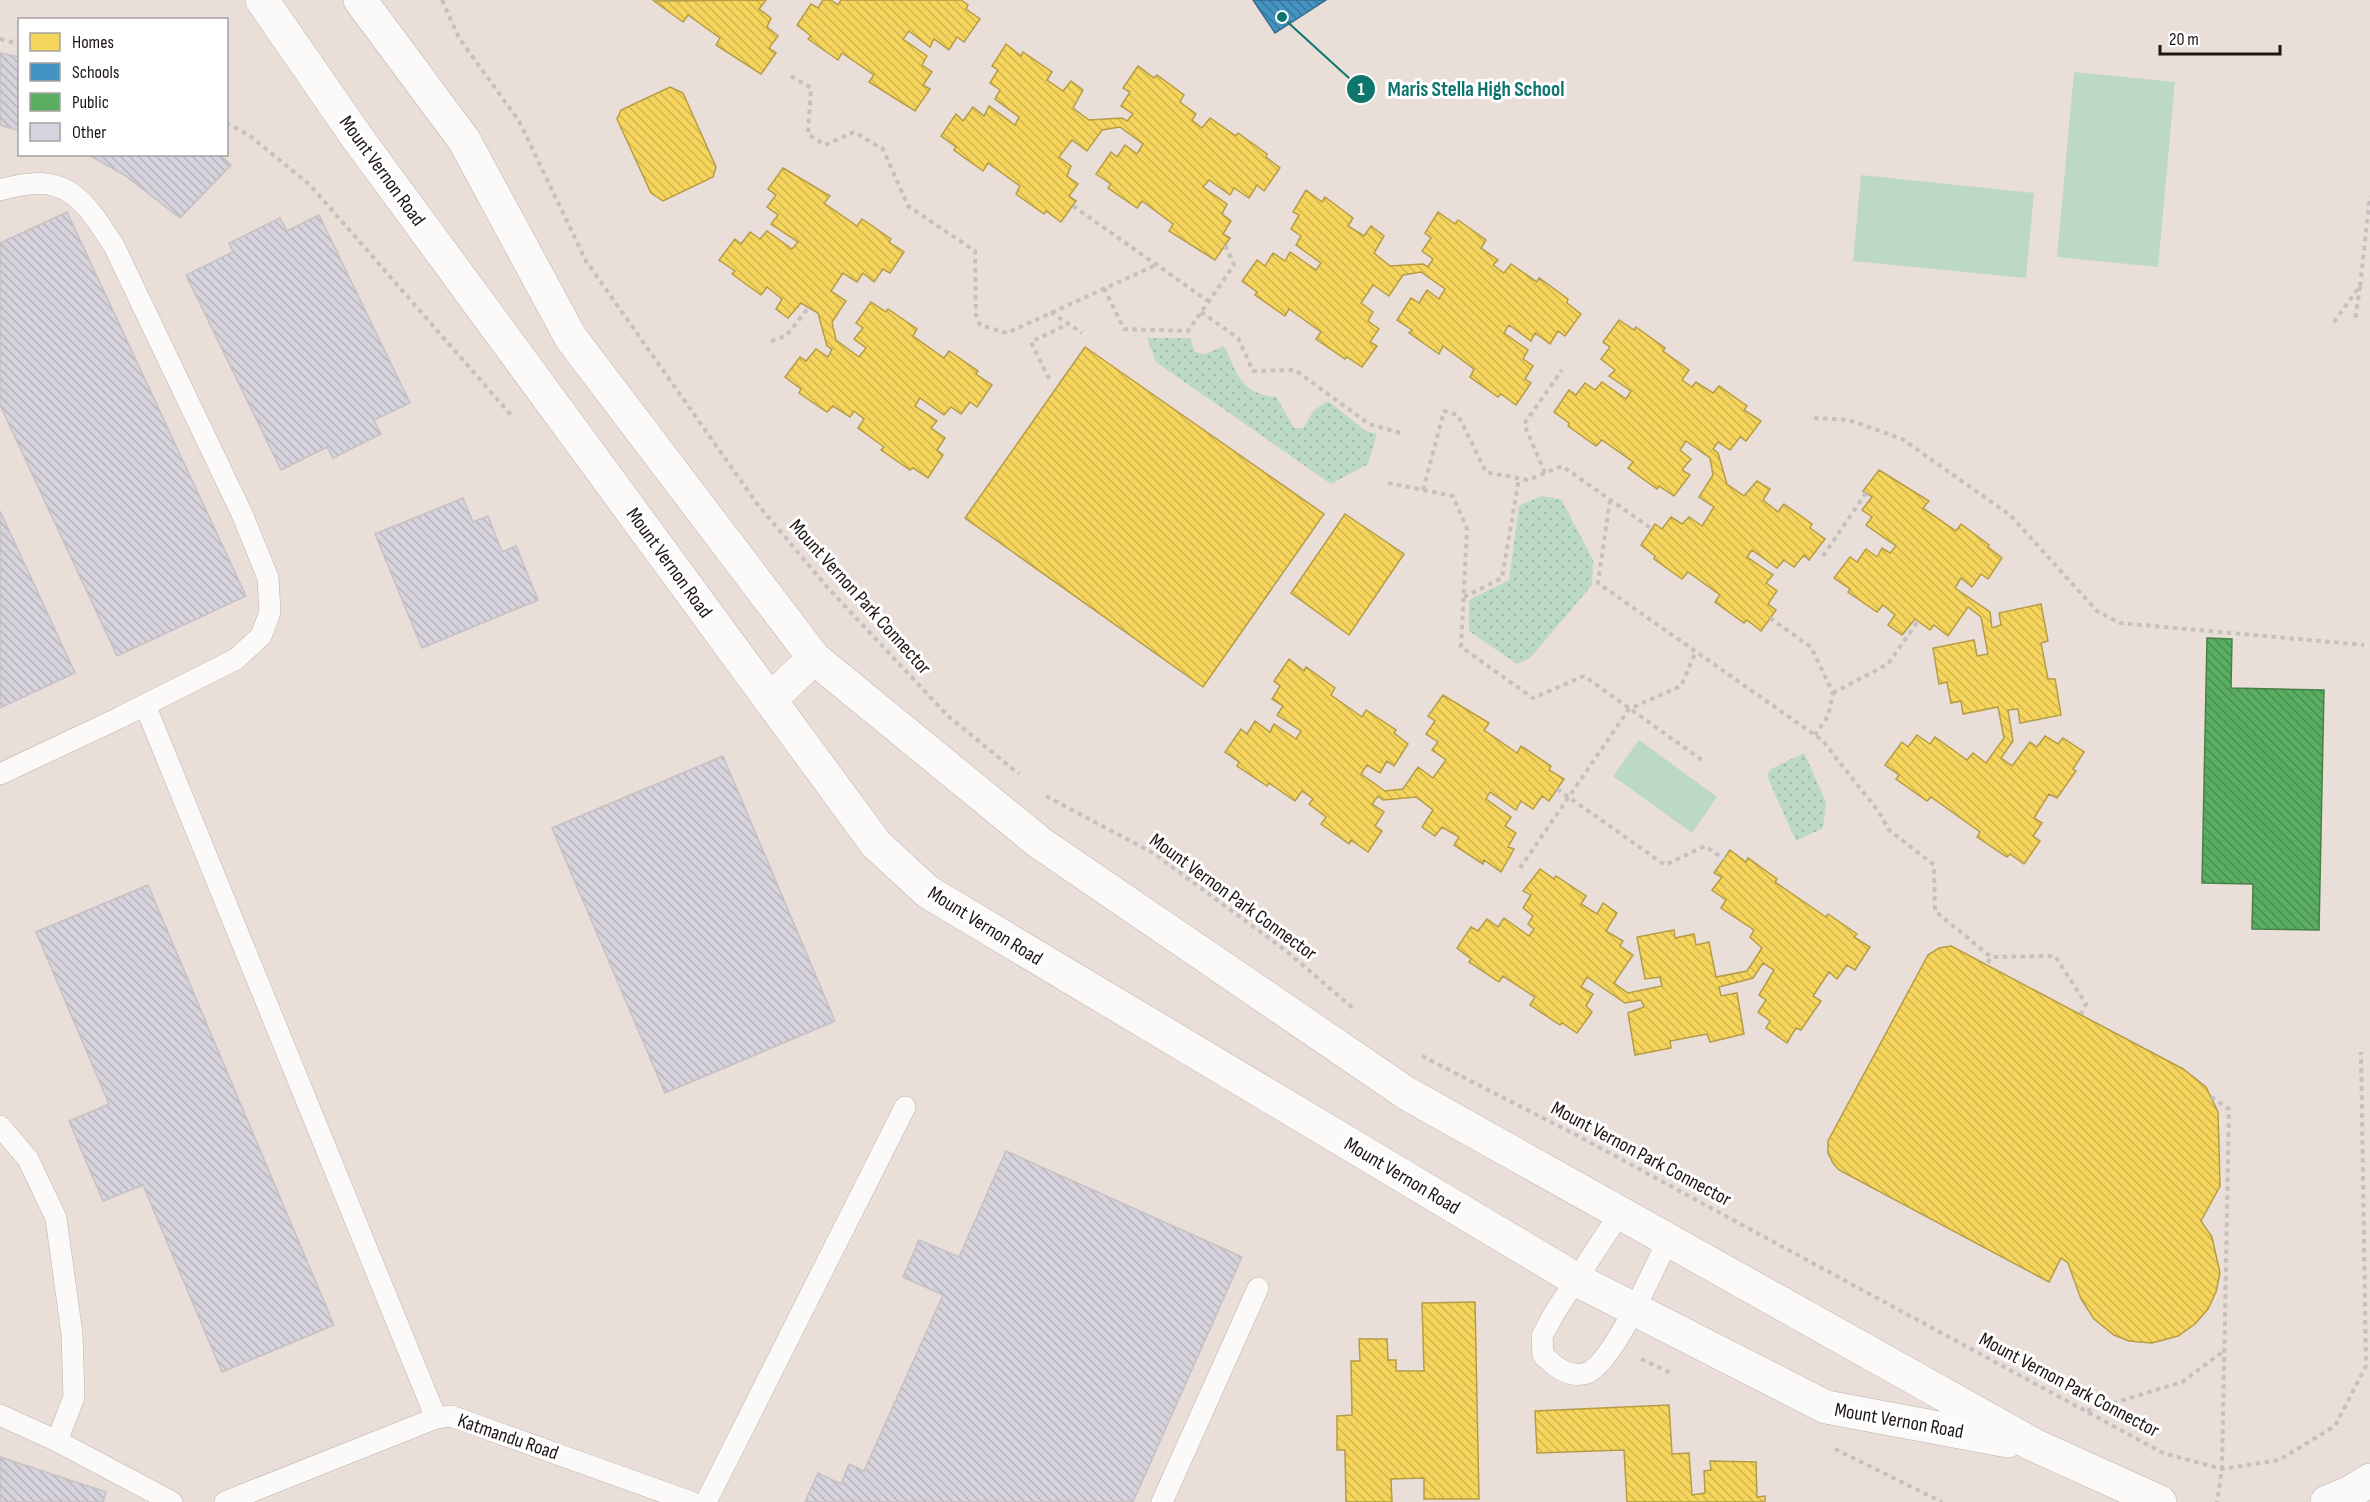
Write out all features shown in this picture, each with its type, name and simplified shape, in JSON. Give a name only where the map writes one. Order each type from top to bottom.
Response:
[{"type":"street","name":"Mount Vernon Road","points":[[262,0],[356,136],[876,844],[928,892],[1006,941],[1577,1280],[1632,1310],[1826,1407],[2034,1445]]},
{"type":"street","name":"Mount Vernon Road","points":[[360,0],[465,140],[571,338],[814,658],[1040,843],[1406,1093],[2034,1445],[2160,1502]]},
{"type":"street","points":[[391,0],[412,69]]},
{"type":"street","points":[[770,700],[814,658]]},
{"type":"street","points":[[2327,1502],[2370,1480]]},
{"type":"lane","points":[[0,190],[29,183],[48,184],[68,191],[87,205],[114,246],[243,516],[268,578],[270,612],[261,636],[236,659],[0,774]]},
{"type":"lane","points":[[145,705],[436,1418]]},
{"type":"lane","points":[[706,1502],[905,1107]]},
{"type":"lane","points":[[0,1126],[28,1160],[56,1218],[72,1334],[74,1397],[57,1441]]},
{"type":"lane","points":[[1620,1213],[1555,1312],[1542,1336],[1543,1354],[1555,1367],[1569,1373],[1586,1373],[1600,1365],[1614,1347],[1668,1240]]},
{"type":"lane","points":[[1162,1502],[1258,1288]]},
{"type":"lane","points":[[0,1415],[57,1441],[172,1502]]},
{"type":"lane","name":"Katmandu Road","points":[[225,1502],[436,1418],[451,1416],[691,1502]]},
{"type":"path","name":"Mount Vernon Park Connector","points":[[442,0],[459,38],[519,121],[586,261],[758,505],[828,588],[948,716],[1022,776]]},
{"type":"path","points":[[0,39],[18,44]]},
{"type":"path","points":[[791,76],[811,88],[808,134],[825,146],[854,132],[883,149],[908,206],[975,251],[976,315],[980,325],[1007,333],[1156,264]]},
{"type":"path","points":[[228,124],[249,135],[310,185],[513,417]]},
{"type":"path","points":[[2355,321],[2370,196]]},
{"type":"path","points":[[1073,206],[1209,301]]},
{"type":"path","points":[[1104,288],[1124,328],[1188,331],[1234,265],[1225,245]]},
{"type":"path","points":[[2334,322],[2360,286]]},
{"type":"path","points":[[771,341],[786,336],[809,307]]},
{"type":"path","points":[[1051,312],[1082,333]]},
{"type":"path","points":[[1201,312],[1238,338],[1253,371],[1295,370],[1369,424],[1400,433]]},
{"type":"path","points":[[1049,379],[1031,342],[1068,324]]},
{"type":"path","points":[[1545,473],[1524,424],[1562,369]]},
{"type":"path","points":[[1423,490],[1444,411],[1458,415],[1486,472],[1528,480],[1562,466],[1652,529]]},
{"type":"path","points":[[1815,418],[1849,420],[1902,439],[2010,515],[2097,611],[2120,623],[2364,645]]},
{"type":"path","points":[[1463,597],[1502,578],[1519,478]]},
{"type":"path","points":[[1388,483],[1453,496],[1467,529],[1461,647],[1533,699],[1584,676],[1702,760]]},
{"type":"path","points":[[1823,556],[1866,493]]},
{"type":"path","points":[[1610,500],[1598,583],[1822,740],[1879,812],[1889,830],[1934,865],[1935,911],[1991,957],[2055,956],[2086,1004],[2081,1014]]},
{"type":"path","points":[[1770,618],[1811,647],[1833,693],[1828,717],[1815,735]]},
{"type":"path","points":[[1833,693],[1888,664],[1918,621]]},
{"type":"path","points":[[1520,868],[1629,709],[1681,686],[1696,651]]},
{"type":"path","points":[[1557,789],[1665,865],[1705,846],[1724,859]]},
{"type":"path","name":"Mount Vernon Park Connector","points":[[1040,791],[1050,799],[1153,853],[1285,950],[1361,1014]]},
{"type":"path","points":[[1988,963],[1991,957]]},
{"type":"path","name":"Mount Vernon Park Connector","points":[[1414,1052],[1580,1137],[2163,1453],[2222,1469]]},
{"type":"path","points":[[2222,1469],[2279,1460],[2335,1426],[2366,1366],[2361,1052]]},
{"type":"path","points":[[2211,1097],[2229,1109],[2222,1469],[2217,1502]]},
{"type":"path","points":[[1614,1347],[1679,1377]]},
{"type":"path","points":[[2087,1411],[2182,1382],[2224,1350]]},
{"type":"path","points":[[1831,1448],[1942,1502]]},
{"type":"green space","points":[[2074,72],[2175,82],[2158,267],[2057,257]]},
{"type":"green space","points":[[1861,175],[2034,193],[2026,278],[1853,261]]},
{"type":"green space","points":[[1147,338],[1190,338],[1195,352],[1205,354],[1224,346],[1242,381],[1255,392],[1276,397],[1294,428],[1303,428],[1314,410],[1328,401],[1366,431],[1377,434],[1368,464],[1331,484],[1156,362]]},
{"type":"green space","points":[[1541,496],[1561,499],[1593,560],[1592,585],[1530,658],[1517,664],[1469,631],[1469,600],[1509,580],[1519,506]]},
{"type":"green space","points":[[1639,740],[1717,797],[1692,833],[1613,776]]},
{"type":"green space","points":[[1804,753],[1826,802],[1823,828],[1796,841],[1767,776],[1771,769]]},
{"type":"building: Homes","points":[[766,0],[759,9],[771,18],[767,27],[778,36],[769,48],[776,53],[761,74],[716,45],[720,38],[688,15],[683,22],[654,1]]},
{"type":"building: Homes","points":[[823,0],[831,0],[838,5],[841,0],[961,0],[968,5],[966,9],[980,19],[964,42],[957,37],[949,50],[934,39],[930,47],[909,31],[903,39],[927,56],[922,65],[932,72],[923,85],[930,89],[915,111],[869,82],[874,75],[842,53],[838,60],[808,39],[811,36],[797,25],[811,4],[818,8]]},
{"type":"building: Homes","points":[[1006,44],[1021,56],[1023,52],[1052,72],[1047,80],[1063,91],[1071,81],[1083,90],[1073,108],[1089,120],[1122,118],[1127,121],[1133,114],[1121,106],[1130,92],[1123,88],[1138,66],[1154,78],[1157,75],[1184,95],[1180,102],[1196,114],[1192,120],[1202,128],[1210,118],[1236,136],[1238,133],[1267,154],[1266,157],[1280,168],[1264,191],[1257,185],[1249,198],[1234,188],[1230,195],[1209,180],[1203,187],[1227,204],[1222,214],[1231,221],[1223,234],[1230,238],[1215,260],[1169,231],[1173,224],[1142,201],[1137,208],[1108,188],[1111,184],[1096,174],[1111,152],[1117,157],[1125,145],[1137,154],[1143,144],[1120,127],[1102,130],[1087,151],[1072,140],[1059,157],[1071,166],[1067,176],[1078,184],[1069,196],[1076,201],[1061,222],[1046,211],[1044,214],[1016,194],[1020,186],[988,163],[983,171],[954,150],[956,147],[941,136],[956,114],[963,121],[973,107],[984,116],[989,106],[1015,125],[1019,117],[995,99],[1000,90],[990,83],[998,70],[992,66]]},
{"type":"building: Homes","points":[[670,87],[683,93],[716,167],[713,177],[663,201],[651,193],[617,119],[621,110]]},
{"type":"building: Homes","points":[[783,168],[830,196],[824,203],[857,226],[862,219],[891,239],[889,242],[904,252],[890,273],[883,269],[874,282],[863,273],[857,282],[843,273],[831,291],[846,301],[832,322],[836,340],[859,357],[866,348],[854,339],[863,328],[856,323],[871,302],[886,312],[888,309],[917,329],[913,336],[944,358],[949,351],[978,371],[976,374],[992,385],[977,407],[970,402],[961,414],[951,407],[944,415],[920,398],[915,406],[937,421],[931,428],[945,438],[937,450],[943,455],[928,478],[913,468],[910,470],[881,450],[884,447],[858,428],[864,419],[854,411],[850,417],[833,406],[827,412],[799,393],[801,389],[785,377],[800,357],[806,361],[816,349],[828,357],[832,349],[827,346],[818,313],[801,303],[788,318],[776,309],[782,299],[767,287],[761,295],[732,274],[735,271],[719,260],[735,239],[741,244],[750,232],[760,239],[767,231],[792,249],[798,242],[771,224],[778,215],[767,207],[776,195],[768,189]]},
{"type":"building: Homes","points":[[1306,190],[1322,202],[1325,197],[1353,218],[1348,226],[1364,236],[1371,226],[1384,236],[1374,253],[1390,266],[1423,264],[1428,267],[1433,259],[1422,251],[1431,238],[1425,233],[1438,212],[1455,224],[1458,220],[1486,240],[1481,248],[1498,260],[1493,265],[1504,273],[1511,264],[1537,282],[1539,278],[1568,299],[1567,303],[1581,314],[1565,336],[1558,331],[1550,344],[1535,333],[1531,341],[1509,325],[1504,333],[1528,350],[1523,359],[1533,366],[1525,379],[1531,383],[1516,405],[1501,394],[1498,397],[1470,377],[1474,369],[1443,346],[1439,354],[1409,333],[1412,330],[1397,320],[1411,298],[1419,303],[1427,290],[1439,299],[1445,289],[1421,272],[1403,275],[1389,296],[1373,285],[1361,303],[1373,312],[1368,321],[1379,329],[1370,342],[1377,346],[1362,367],[1347,357],[1345,359],[1316,339],[1321,332],[1289,309],[1285,316],[1255,295],[1257,292],[1242,281],[1257,260],[1265,266],[1273,253],[1285,261],[1290,252],[1316,270],[1321,263],[1296,245],[1301,236],[1291,229],[1299,215],[1293,212]]},
{"type":"building: Homes","points":[[1619,320],[1634,330],[1636,327],[1665,348],[1663,351],[1689,370],[1682,380],[1692,387],[1696,382],[1713,393],[1719,386],[1747,406],[1744,410],[1761,421],[1746,441],[1740,437],[1730,450],[1718,442],[1713,449],[1718,453],[1727,484],[1744,496],[1757,481],[1770,489],[1763,500],[1778,512],[1784,504],[1812,524],[1810,528],[1825,539],[1809,560],[1804,555],[1794,567],[1784,560],[1777,568],[1752,550],[1747,557],[1773,575],[1766,583],[1777,591],[1768,604],[1776,610],[1761,631],[1747,620],[1744,623],[1715,602],[1720,595],[1688,572],[1682,579],[1654,559],[1655,556],[1641,545],[1655,524],[1662,529],[1671,517],[1682,524],[1689,517],[1702,526],[1714,507],[1699,497],[1713,475],[1710,458],[1686,441],[1680,450],[1691,459],[1682,470],[1690,475],[1674,496],[1659,486],[1657,489],[1628,468],[1633,462],[1602,440],[1596,446],[1568,426],[1569,423],[1554,412],[1569,390],[1576,395],[1585,383],[1595,390],[1602,382],[1626,399],[1631,391],[1609,376],[1615,370],[1601,359],[1610,347],[1603,342]]},
{"type":"building: Homes","points":[[1085,347],[1324,514],[1203,687],[965,518]]},
{"type":"building: Homes","points":[[1879,470],[1929,501],[1923,508],[1956,531],[1961,524],[2002,558],[1988,579],[1981,574],[1972,587],[1961,578],[1955,588],[1990,612],[1992,628],[2001,625],[1999,613],[2041,604],[2048,641],[2041,643],[2048,679],[2055,679],[2061,715],[2020,723],[2018,709],[2008,710],[2013,741],[2001,758],[2012,766],[2030,742],[2037,747],[2045,736],[2058,744],[2063,738],[2084,752],[2073,769],[2076,771],[2057,798],[2049,794],[2034,818],[2042,823],[2033,836],[2040,841],[2024,864],[2010,854],[2007,857],[1977,837],[1980,832],[1931,797],[1927,801],[1896,779],[1899,775],[1885,765],[1902,742],[1908,747],[1917,735],[1930,744],[1935,737],[1967,760],[1973,753],[1986,763],[2004,738],[1998,707],[1963,714],[1961,701],[1951,703],[1947,682],[1939,684],[1933,648],[1974,640],[1977,656],[1988,654],[1981,617],[1968,607],[1948,636],[1934,625],[1930,630],[1915,619],[1902,635],[1888,625],[1895,615],[1883,605],[1877,612],[1848,592],[1850,589],[1834,578],[1850,557],[1857,562],[1866,549],[1877,557],[1882,548],[1890,553],[1896,546],[1866,525],[1872,517],[1862,510],[1872,497],[1863,491]]},
{"type":"building: Homes","points":[[1345,514],[1404,554],[1349,635],[1291,593]]},
{"type":"building: Homes","points":[[1289,659],[1304,671],[1306,667],[1335,688],[1331,695],[1362,717],[1366,710],[1396,730],[1394,733],[1408,744],[1394,766],[1387,761],[1380,773],[1367,765],[1361,774],[1385,791],[1403,789],[1418,767],[1433,778],[1446,760],[1432,750],[1438,742],[1426,734],[1435,721],[1428,716],[1443,695],[1489,723],[1484,730],[1517,753],[1521,746],[1551,766],[1549,770],[1564,779],[1549,801],[1542,796],[1533,809],[1521,801],[1516,810],[1490,792],[1486,799],[1511,817],[1505,826],[1516,833],[1508,847],[1514,849],[1501,872],[1484,860],[1483,864],[1454,845],[1459,837],[1442,827],[1435,836],[1422,827],[1433,810],[1416,797],[1383,800],[1378,796],[1372,804],[1384,812],[1375,826],[1382,831],[1368,852],[1351,840],[1349,844],[1321,824],[1326,817],[1309,804],[1313,799],[1302,791],[1295,801],[1269,783],[1267,786],[1237,766],[1239,762],[1225,752],[1241,729],[1247,734],[1255,721],[1270,732],[1274,724],[1296,739],[1301,731],[1277,715],[1283,706],[1272,699],[1280,686],[1274,681]]},
{"type":"building: Homes","points":[[1730,850],[1746,862],[1748,858],[1777,879],[1775,882],[1826,917],[1828,914],[1857,934],[1854,937],[1870,947],[1855,970],[1847,965],[1837,979],[1829,972],[1813,996],[1821,1001],[1801,1030],[1796,1028],[1787,1043],[1766,1028],[1770,1021],[1758,1012],[1766,1000],[1759,995],[1774,970],[1763,963],[1753,978],[1719,987],[1721,996],[1737,993],[1744,1034],[1710,1042],[1707,1034],[1670,1041],[1671,1048],[1635,1055],[1628,1013],[1644,1007],[1641,1000],[1625,1003],[1587,977],[1581,987],[1593,994],[1586,1006],[1592,1012],[1577,1033],[1562,1023],[1560,1025],[1530,1005],[1535,997],[1503,976],[1499,982],[1469,962],[1471,959],[1457,948],[1471,927],[1478,931],[1487,919],[1498,927],[1504,918],[1529,936],[1534,929],[1528,924],[1533,916],[1523,908],[1531,895],[1523,891],[1540,869],[1554,879],[1556,876],[1586,896],[1581,904],[1597,914],[1603,903],[1617,913],[1606,931],[1623,941],[1620,946],[1633,955],[1614,983],[1628,993],[1662,986],[1660,977],[1645,979],[1637,937],[1674,930],[1675,938],[1694,934],[1696,945],[1709,942],[1716,977],[1747,971],[1762,948],[1750,937],[1754,930],[1721,908],[1726,900],[1712,890],[1722,877],[1714,873]]},
{"type":"building: Homes","points":[[1951,946],[2183,1069],[2206,1087],[2218,1112],[2220,1186],[2201,1221],[2212,1237],[2220,1273],[2216,1292],[2208,1309],[2195,1324],[2178,1336],[2152,1343],[2129,1341],[2114,1335],[2094,1319],[2081,1299],[2068,1263],[2061,1258],[2049,1282],[1839,1170],[1833,1163],[1828,1153],[1828,1141],[1928,955],[1939,948]]},
{"type":"building: Homes","points":[[1475,1302],[1479,1499],[1424,1499],[1424,1478],[1391,1479],[1392,1502],[1346,1502],[1345,1450],[1337,1450],[1337,1416],[1352,1415],[1351,1361],[1360,1361],[1359,1339],[1387,1339],[1388,1360],[1396,1360],[1396,1371],[1424,1371],[1422,1303]]},
{"type":"building: Homes","points":[[1669,1405],[1672,1454],[1689,1453],[1692,1495],[1705,1493],[1704,1471],[1711,1470],[1710,1461],[1756,1462],[1757,1497],[1765,1496],[1765,1502],[1627,1502],[1624,1450],[1537,1453],[1535,1411]]},
{"type":"building: Schools","points":[[1253,0],[1326,0],[1275,33]]},
{"type":"building: Public","points":[[2207,638],[2232,639],[2231,688],[2324,690],[2319,930],[2252,929],[2253,884],[2202,883]]},
{"type":"building: Other","points":[[0,53],[18,57],[18,130],[0,125]]},
{"type":"building: Other","points":[[91,156],[221,156],[231,165],[180,218],[126,176]]},
{"type":"building: Other","points":[[67,212],[246,596],[117,656],[0,405],[0,243]]},
{"type":"building: Other","points":[[319,215],[410,403],[374,420],[381,434],[333,458],[327,447],[281,470],[186,275],[233,252],[229,243],[280,218],[287,231]]},
{"type":"building: Other","points":[[463,498],[473,522],[488,516],[502,552],[516,546],[538,600],[422,648],[375,534]]},
{"type":"building: Other","points":[[0,511],[75,673],[0,708]]},
{"type":"building: Other","points":[[723,756],[835,1021],[665,1093],[552,828]]},
{"type":"building: Other","points":[[148,885],[334,1325],[222,1372],[143,1185],[103,1201],[69,1121],[109,1104],[36,932]]},
{"type":"building: Other","points":[[1006,1151],[1242,1257],[1133,1502],[805,1502],[818,1473],[841,1484],[849,1464],[864,1471],[943,1295],[903,1277],[919,1240],[959,1257]]},
{"type":"building: Other","points":[[0,1457],[106,1492],[103,1502],[0,1502]]},
{"type":"place","name":"Maris Stella High School","points":[[1282,17]]}]
